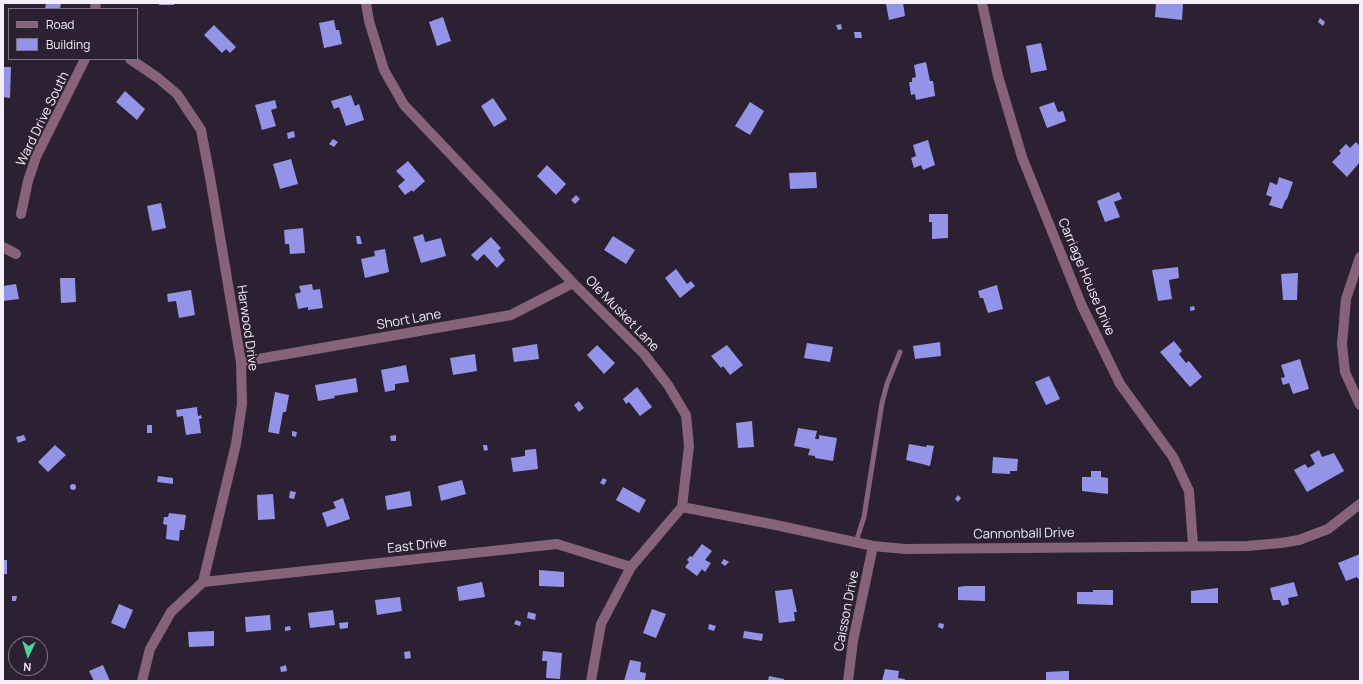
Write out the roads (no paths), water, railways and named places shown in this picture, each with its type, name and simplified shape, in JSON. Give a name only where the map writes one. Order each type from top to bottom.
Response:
[{"type":"street","name":"Ole Musket Lane","points":[[366,3],[369,22],[384,70],[404,105],[573,283],[644,354],[668,385],[686,415],[689,446],[682,507]]},
{"type":"street","name":"Carriage House Drive","points":[[982,3],[998,76],[1022,157],[1082,306],[1120,384],[1173,457],[1189,491],[1193,545]]},
{"type":"street","name":"Ward Drive South","points":[[21,214],[28,181],[36,157],[84,60]]},
{"type":"street","name":"Harwood Drive","points":[[131,60],[158,78],[176,94],[200,130],[211,183],[242,362],[242,404],[236,444],[203,582]]},
{"type":"street","points":[[3,247],[16,254]]},
{"type":"street","points":[[1360,257],[1346,299],[1342,344],[1345,372],[1360,405]]},
{"type":"street","name":"Short Lane","points":[[242,362],[511,315],[573,283]]},
{"type":"street","name":"Cannonball Drive","points":[[682,507],[873,546],[905,549],[1193,545],[1247,546],[1300,540],[1328,529],[1360,504]]},
{"type":"street","points":[[591,681],[601,624],[631,567],[682,507]]},
{"type":"street","name":"East Drive","points":[[203,582],[557,544],[631,567]]},
{"type":"street","name":"Caisson Drive","points":[[848,681],[853,641],[873,546]]},
{"type":"street","points":[[142,681],[150,649],[171,612],[203,582]]},
{"type":"lane","points":[[856,542],[864,516],[882,403],[887,384],[900,352]]}]
